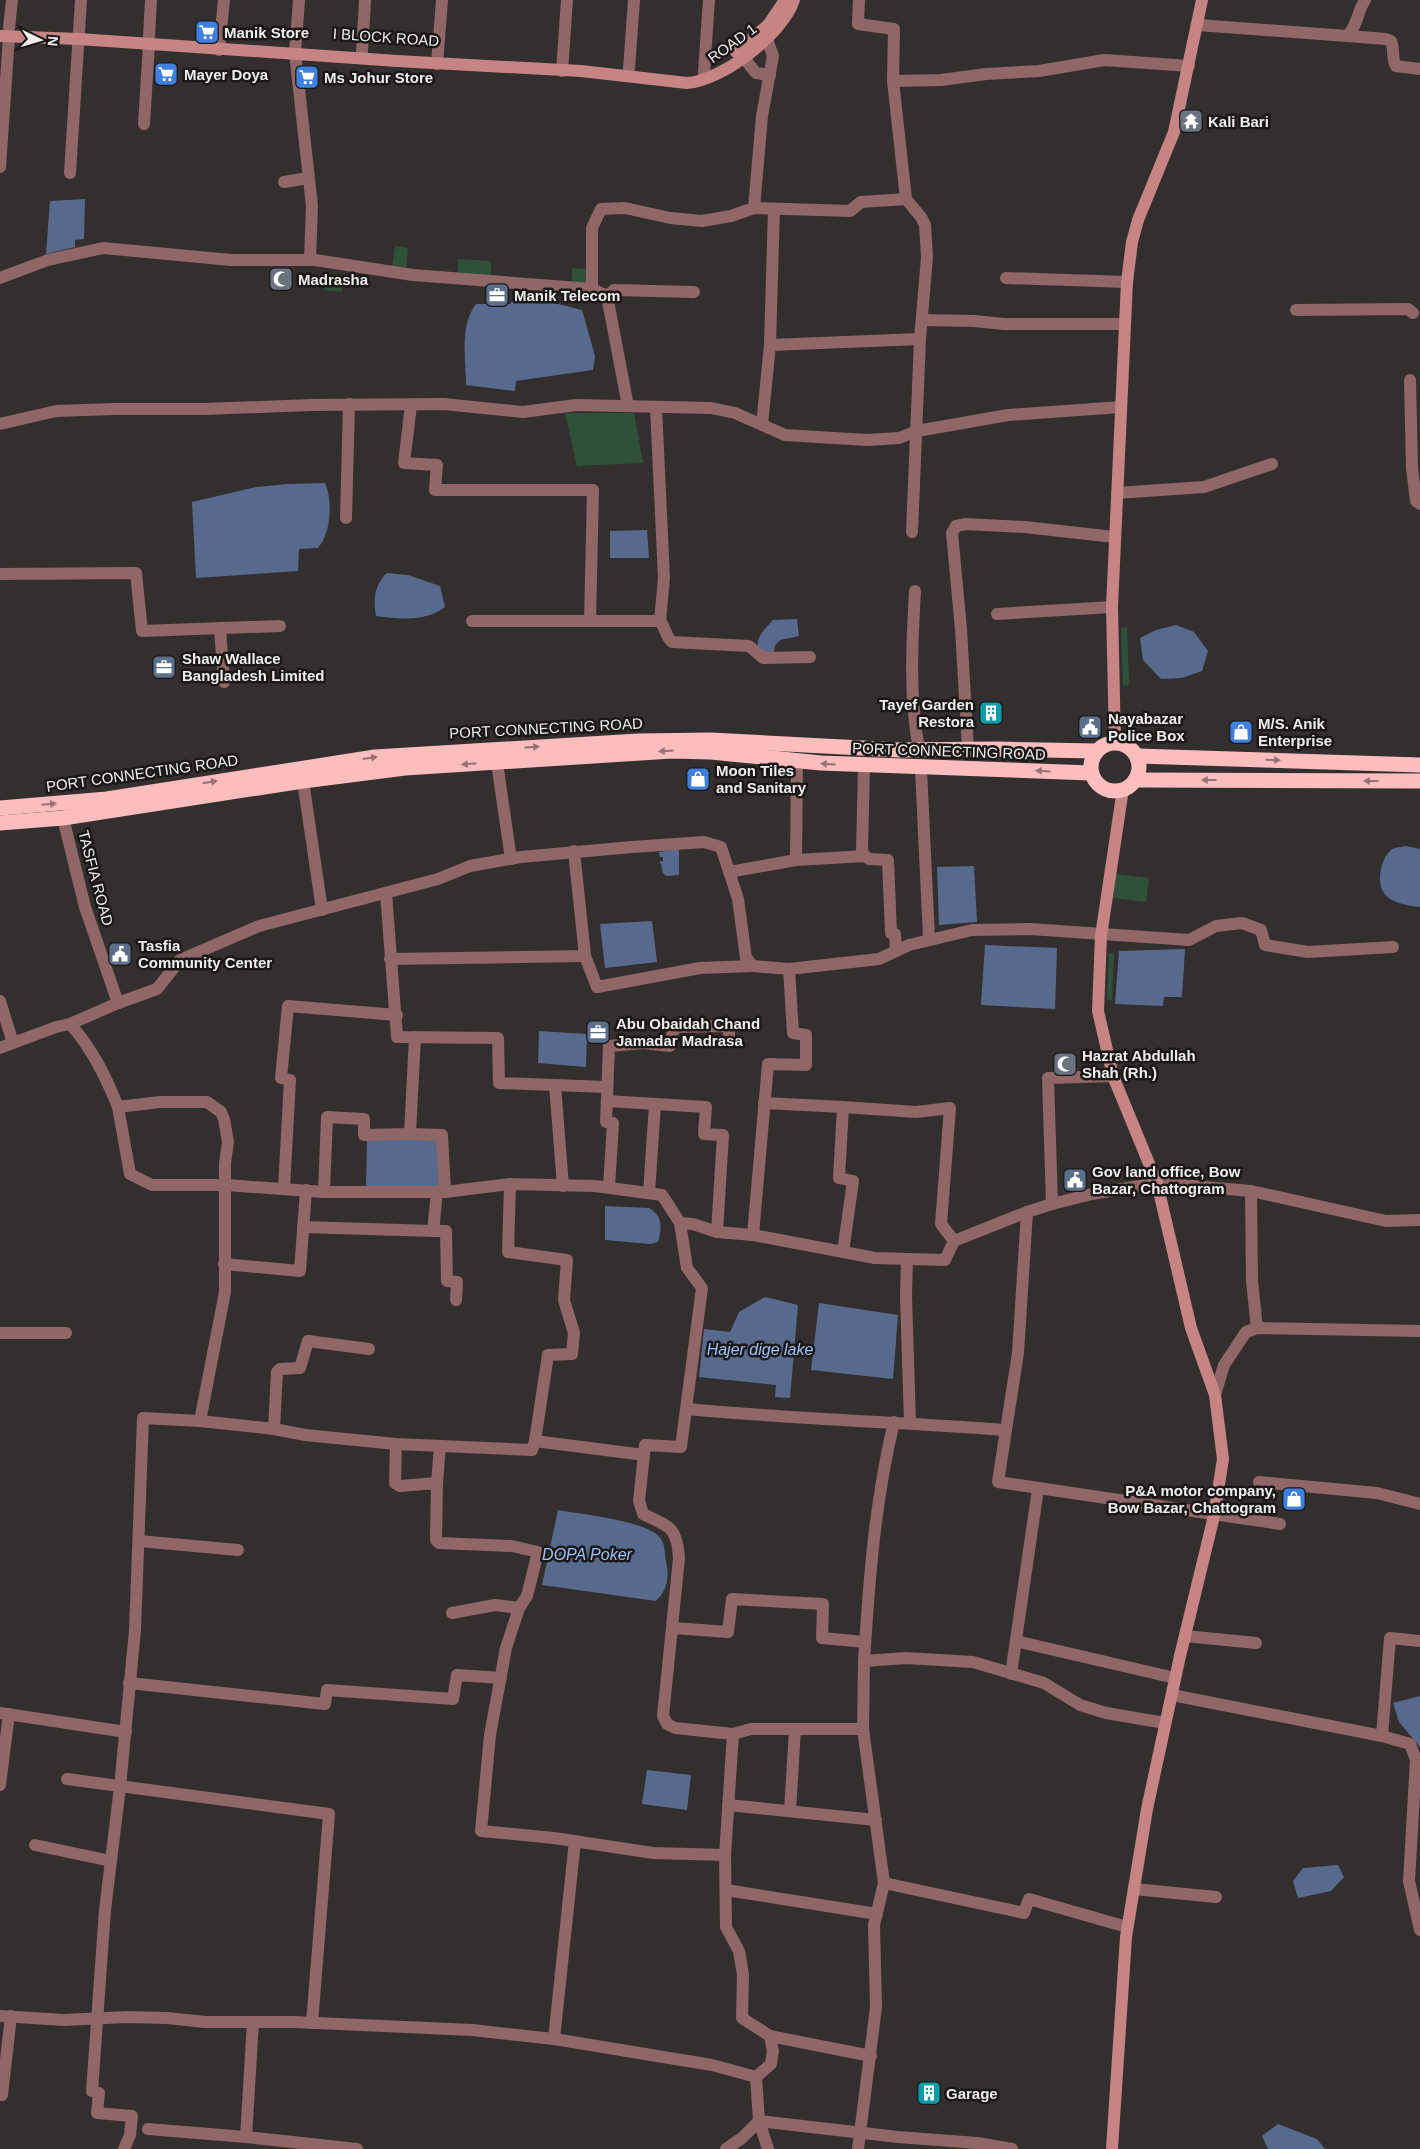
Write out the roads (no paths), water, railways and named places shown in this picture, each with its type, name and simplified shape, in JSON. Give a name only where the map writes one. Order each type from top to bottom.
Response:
[{"type":"highway","name":"PORT CONNECTING ROAD","points":[[0,808],[107,799],[375,757],[672,739],[845,748],[1097,751]]},
{"type":"highway","points":[[1137,756],[1138,772],[1135,780],[1123,790],[1115,791],[1100,786],[1092,774],[1092,758],[1103,746],[1114,743],[1125,746],[1137,756],[1420,764]]},
{"type":"highway","name":"PORT CONNECTING ROAD","points":[[0,822],[63,818],[405,768],[672,751],[711,752],[797,762],[864,766],[1092,774]]},
{"type":"highway","points":[[1135,780],[1420,781]]},
{"type":"street","points":[[0,167],[5,32],[12,0]]},
{"type":"street","points":[[70,173],[81,0]]},
{"type":"street","points":[[144,124],[151,0]]},
{"type":"street","points":[[219,46],[224,0]]},
{"type":"street","points":[[299,0],[295,50],[312,206],[310,260]]},
{"type":"street","points":[[362,52],[365,0]]},
{"type":"street","points":[[437,60],[442,0]]},
{"type":"street","points":[[562,68],[567,0]]},
{"type":"street","points":[[629,69],[634,0]]},
{"type":"street","points":[[704,75],[708,0]]},
{"type":"street","points":[[704,75],[757,36],[768,25],[785,0]]},
{"type":"street","name":"ROAD 1","points":[[704,75],[713,77],[767,39],[782,23],[794,0]]},
{"type":"street","points":[[859,0],[858,24],[894,29],[894,81],[906,199],[922,217],[925,226],[927,258],[920,339],[912,532]]},
{"type":"street","points":[[1114,743],[1112,607],[1127,282],[1132,242],[1138,220],[1169,147],[1198,26],[1202,0]]},
{"type":"street","points":[[1347,36],[1355,28],[1360,6],[1365,0]]},
{"type":"street","points":[[1198,26],[1386,39],[1391,41],[1394,48],[1393,61],[1396,66],[1420,69]]},
{"type":"street","name":"I BLOCK ROAD","points":[[5,32],[79,35],[562,68],[629,69],[704,75]]},
{"type":"street","points":[[754,208],[762,116],[773,56],[767,39]]},
{"type":"street","name":"I BLOCK ROAD","points":[[295,50],[362,52],[437,60]]},
{"type":"street","points":[[743,57],[756,73],[770,75]]},
{"type":"street","points":[[894,81],[941,80],[986,74],[1039,71],[1104,60],[1189,66]]},
{"type":"street","name":"I BLOCK ROAD","points":[[562,68],[687,83],[704,75]]},
{"type":"street","points":[[284,182],[308,178]]},
{"type":"street","points":[[592,289],[592,228],[601,209],[625,208],[670,218],[702,221],[731,216],[754,208],[850,211],[861,202],[906,199]]},
{"type":"street","points":[[762,425],[770,345],[774,209]]},
{"type":"street","points":[[0,278],[48,260],[103,248],[231,260],[310,260],[413,275],[592,289],[607,296]]},
{"type":"street","points":[[1006,278],[1127,282]]},
{"type":"street","points":[[607,296],[614,290],[694,292]]},
{"type":"street","points":[[607,296],[628,406]]},
{"type":"street","points":[[1296,310],[1408,309],[1413,313]]},
{"type":"street","points":[[922,320],[974,321],[1004,324],[1125,324]]},
{"type":"street","points":[[770,345],[920,339]]},
{"type":"street","points":[[1410,380],[1412,468],[1416,501],[1420,504]]},
{"type":"street","points":[[0,424],[56,411],[349,404],[444,404],[523,412],[576,404],[712,408],[735,413],[785,435],[867,440],[899,438],[917,431],[1008,415],[1122,407]]},
{"type":"street","points":[[346,518],[349,404]]},
{"type":"street","points":[[411,405],[404,463],[437,465],[435,490],[593,490],[590,621]]},
{"type":"street","points":[[656,407],[664,578],[660,621],[664,626],[667,638],[672,642],[749,646],[763,658],[810,657]]},
{"type":"street","points":[[1117,493],[1204,486],[1272,464]]},
{"type":"street","points":[[968,749],[961,629],[952,534],[956,526],[966,524],[1025,527],[1114,537]]},
{"type":"street","points":[[0,574],[136,573],[142,631],[280,626]]},
{"type":"street","points":[[915,592],[912,647],[916,731],[919,749]]},
{"type":"street","points":[[997,614],[1112,607]]},
{"type":"street","points":[[472,621],[660,621]]},
{"type":"street","points":[[220,628],[224,682]]},
{"type":"street","points":[[796,860],[797,762]]},
{"type":"street","points":[[497,763],[511,859]]},
{"type":"street","points":[[864,766],[862,852],[869,859],[888,860],[891,933],[895,934],[896,951]]},
{"type":"street","points":[[921,769],[929,939]]},
{"type":"street","points":[[303,782],[322,910]]},
{"type":"street","points":[[1112,2149],[1127,1927],[1147,1809],[1175,1678],[1214,1516],[1223,1459],[1215,1395],[1191,1328],[1157,1183],[1113,1076],[1098,1011],[1101,936],[1123,790]]},
{"type":"street","name":"TASFIA ROAD","points":[[63,818],[85,907],[118,1003]]},
{"type":"street","points":[[0,1048],[56,1026],[70,1024],[118,1003],[157,989],[180,960],[259,926],[438,879],[470,866],[574,851],[704,842],[721,847],[738,899],[746,958],[752,966]]},
{"type":"street","points":[[574,851],[585,956],[597,987],[700,968],[752,966],[789,969],[879,959],[929,939],[972,930],[1030,930],[1101,936],[1189,940],[1216,926],[1242,923],[1261,930],[1265,945],[1308,952],[1394,947]]},
{"type":"street","points":[[730,872],[796,860],[865,856]]},
{"type":"street","points":[[386,893],[398,1037],[498,1038],[499,1084],[607,1087]]},
{"type":"street","points":[[390,959],[585,956]]},
{"type":"street","points":[[753,1234],[768,1064],[806,1065],[806,1035],[793,1033],[789,969]]},
{"type":"street","points":[[0,1001],[13,1043]]},
{"type":"street","points":[[284,1188],[290,1080],[281,1078],[288,1006],[397,1015]]},
{"type":"street","points":[[70,1024],[84,1039],[96,1059],[118,1107],[130,1174],[152,1184],[226,1184],[324,1192],[441,1192],[510,1184],[609,1187],[662,1195],[680,1223],[687,1268],[702,1288],[681,1447],[645,1445],[639,1501],[643,1514],[672,1528],[678,1542],[679,1558],[673,1628],[663,1716],[667,1724],[675,1728],[733,1734],[751,1730],[863,1729]]},
{"type":"street","points":[[609,1187],[613,1124],[606,1122],[609,1046],[644,1043],[670,1046],[674,1027],[729,1026],[729,1038]]},
{"type":"street","points":[[410,1134],[415,1037]]},
{"type":"street","points":[[1052,1204],[1048,1078],[1113,1076]]},
{"type":"street","points":[[555,1085],[563,1186]]},
{"type":"street","points":[[607,1101],[706,1106],[704,1134],[723,1135],[717,1232]]},
{"type":"street","points":[[118,1107],[160,1102],[207,1102],[221,1112],[224,1119],[228,1142],[225,1164],[225,1292],[200,1421]]},
{"type":"street","points":[[764,1103],[916,1112],[950,1108],[941,1224],[954,1241]]},
{"type":"street","points":[[649,1194],[655,1104]]},
{"type":"street","points":[[843,1107],[839,1178],[853,1181],[843,1252]]},
{"type":"street","points":[[324,1192],[327,1117],[364,1119],[364,1135],[442,1135],[441,1192],[433,1231]]},
{"type":"street","points":[[680,1223],[693,1224],[717,1232],[753,1234],[875,1258],[945,1260],[954,1241],[1027,1212],[1092,1194],[1157,1183],[1251,1191],[1386,1221],[1420,1220]]},
{"type":"street","points":[[124,2149],[130,2135],[132,2116],[97,2113],[99,2093],[92,2091],[105,1910],[126,1732],[134,1630],[143,1418],[200,1421],[274,1429],[305,1436],[396,1444],[532,1450],[548,1355],[572,1354],[574,1333],[564,1300],[568,1260],[508,1252],[510,1184]]},
{"type":"street","points":[[224,1264],[300,1271],[306,1190]]},
{"type":"street","points":[[1251,1191],[1252,1281],[1257,1328]]},
{"type":"street","points":[[1027,1212],[1018,1353],[998,1482],[1214,1516],[1280,1524]]},
{"type":"street","points":[[303,1228],[446,1231],[447,1281],[458,1282],[456,1300]]},
{"type":"street","points":[[907,1259],[906,1296],[910,1423]]},
{"type":"street","points":[[1215,1395],[1224,1365],[1246,1332],[1257,1328],[1420,1331]]},
{"type":"street","points":[[0,1334],[66,1333]]},
{"type":"street","points":[[274,1429],[277,1372],[280,1369],[300,1368],[308,1341],[369,1349]]},
{"type":"street","points":[[687,1409],[766,1417],[894,1422],[1006,1430]]},
{"type":"street","points":[[858,2149],[876,2007],[874,1924],[884,1883],[863,1729],[864,1661],[868,1594],[884,1462],[894,1422]]},
{"type":"street","points":[[535,1441],[644,1455]]},
{"type":"street","points":[[396,1444],[395,1483],[400,1486],[436,1482]]},
{"type":"street","points":[[440,1446],[436,1482],[436,1540],[439,1543],[512,1546],[538,1552],[527,1596],[519,1608],[506,1648],[490,1735],[481,1831],[575,1841],[653,1853],[725,1855]]},
{"type":"street","points":[[1259,1482],[1378,1492],[1420,1504]]},
{"type":"street","points":[[1011,1674],[1038,1489]]},
{"type":"street","points":[[139,1541],[238,1550]]},
{"type":"street","points":[[673,1628],[728,1632],[732,1599],[823,1604],[822,1638],[865,1642]]},
{"type":"street","points":[[452,1613],[494,1605],[519,1608]]},
{"type":"street","points":[[1185,1636],[1256,1643]]},
{"type":"street","points":[[1382,1736],[1390,1638],[1420,1641]]},
{"type":"street","points":[[1016,1641],[1175,1678]]},
{"type":"street","points":[[864,1661],[906,1658],[973,1662],[1044,1683],[1080,1705],[1106,1713],[1165,1723]]},
{"type":"street","points":[[129,1683],[325,1704],[327,1690],[453,1699],[457,1675],[501,1678]]},
{"type":"street","points":[[1172,1695],[1382,1736],[1410,1744],[1416,1760],[1408,1881],[1420,1930]]},
{"type":"street","points":[[0,1785],[4,1714],[73,1726],[126,1732]]},
{"type":"street","points":[[790,1811],[795,1729]]},
{"type":"street","points":[[733,1734],[725,1855],[726,1927],[739,1951],[743,1975],[742,2018],[770,2036],[871,2056]]},
{"type":"street","points":[[67,1779],[329,1814],[312,2022]]},
{"type":"street","points":[[728,1805],[876,1820]]},
{"type":"street","points":[[554,2039],[575,1841]]},
{"type":"street","points":[[35,1845],[111,1861]]},
{"type":"street","points":[[884,1883],[1024,1913],[1029,1899],[1127,1927]]},
{"type":"street","points":[[1134,1889],[1216,1897]]},
{"type":"street","points":[[726,1890],[877,1914]]},
{"type":"street","points":[[2,2095],[6,2016],[64,2020],[127,2016],[205,2022],[312,2022],[472,2030],[554,2039],[712,2065],[756,2076]]},
{"type":"street","points":[[246,2137],[253,2022]]},
{"type":"street","points":[[756,2076],[771,2064],[773,2051],[770,2036]]},
{"type":"street","points":[[756,2076],[759,2121],[768,2149]]},
{"type":"street","points":[[759,2121],[780,2125],[1012,2149]]},
{"type":"street","points":[[726,2149],[742,2138],[759,2121]]},
{"type":"street","points":[[148,2129],[357,2149]]},
{"type":"water","points":[[85,199],[84,239],[75,240],[75,247],[46,254],[50,201]]},
{"type":"water","points":[[525,300],[558,304],[582,310],[595,356],[593,370],[516,381],[515,391],[466,385],[465,333],[467,322],[476,304],[510,304],[512,301]]},
{"type":"water","points":[[325,483],[330,508],[326,534],[318,548],[299,549],[298,571],[196,578],[192,502],[256,487]]},
{"type":"water","points":[[647,530],[649,558],[610,558],[610,531]]},
{"type":"water","points":[[387,573],[408,575],[440,586],[445,607],[437,612],[421,617],[376,616],[377,588]]},
{"type":"water","points":[[797,619],[799,636],[780,640],[775,645],[774,653],[759,652],[759,638],[773,620]]},
{"type":"water","points":[[1176,625],[1194,632],[1208,651],[1202,671],[1182,678],[1161,679],[1143,660],[1140,638],[1156,630]]},
{"type":"water","points":[[1406,846],[1420,849],[1420,907],[1391,899],[1384,893],[1380,883],[1382,864],[1388,854],[1394,848]]},
{"type":"water","points":[[679,849],[679,875],[666,876],[659,862],[663,861],[663,857],[660,857],[659,852]]},
{"type":"water","points":[[974,866],[977,922],[939,925],[937,867]]},
{"type":"water","points":[[652,921],[657,962],[605,968],[600,924]]},
{"type":"water","points":[[985,945],[1057,948],[1055,1009],[981,1005]]},
{"type":"water","points":[[1185,949],[1182,997],[1164,997],[1163,1006],[1115,1004],[1119,951]]},
{"type":"water","points":[[539,1031],[587,1034],[586,1067],[538,1063]]},
{"type":"water","points":[[367,1137],[439,1138],[441,1188],[366,1188]]},
{"type":"water","points":[[605,1206],[649,1208],[654,1211],[660,1223],[658,1242],[650,1244],[605,1240]]},
{"type":"water","name":"Hajer dige lake","points":[[765,1297],[798,1305],[790,1398],[775,1397],[776,1385],[699,1377],[704,1329],[730,1332],[739,1312]]},
{"type":"water","name":"Hajer dige lake","points":[[819,1303],[898,1315],[893,1379],[811,1370]]},
{"type":"water","name":"DOPA Poker","points":[[558,1510],[630,1523],[655,1533],[661,1539],[665,1550],[668,1573],[667,1583],[660,1597],[656,1601],[542,1585]]},
{"type":"water","points":[[1420,1696],[1420,1747],[1399,1722],[1393,1703]]},
{"type":"water","points":[[647,1770],[691,1775],[687,1810],[642,1804]]},
{"type":"water","points":[[1338,1865],[1344,1877],[1331,1891],[1298,1898],[1293,1881],[1303,1868]]},
{"type":"water","points":[[1278,2124],[1317,2139],[1325,2149],[1268,2149],[1262,2136]]},
{"type":"place","name":"Manik Store","points":[[207,32]]},
{"type":"place","name":"Mayer Doya","points":[[166,74]]},
{"type":"place","name":"Ms Johur Store","points":[[307,77]]},
{"type":"place","name":"Kali Bari","points":[[1191,121]]},
{"type":"place","name":"Madrasha","points":[[281,279]]},
{"type":"place","name":"Manik Telecom","points":[[497,295]]},
{"type":"place","name":"Shaw Wallace Bangladesh Limited","points":[[164,667]]},
{"type":"place","name":"Tayef Garden Restora","points":[[991,713]]},
{"type":"place","name":"Nayabazar Police Box","points":[[1090,727]]},
{"type":"place","name":"M/S. Anik Enterprise","points":[[1241,732]]},
{"type":"place","name":"Moon Tiles and Sanitary","points":[[698,779]]},
{"type":"place","name":"Tasfia Community Center","points":[[120,954]]},
{"type":"place","name":"Abu Obaidah Chand Jamadar Madrasa","points":[[598,1032]]},
{"type":"place","name":"Hazrat Abdullah Shah (Rh.)","points":[[1065,1064]]},
{"type":"place","name":"Gov land office, Bow Bazar, Chattogram","points":[[1075,1180]]},
{"type":"place","name":"P&A motor company, Bow Bazar, Chattogram","points":[[1294,1499]]},
{"type":"place","name":"Garage","points":[[929,2093]]}]
